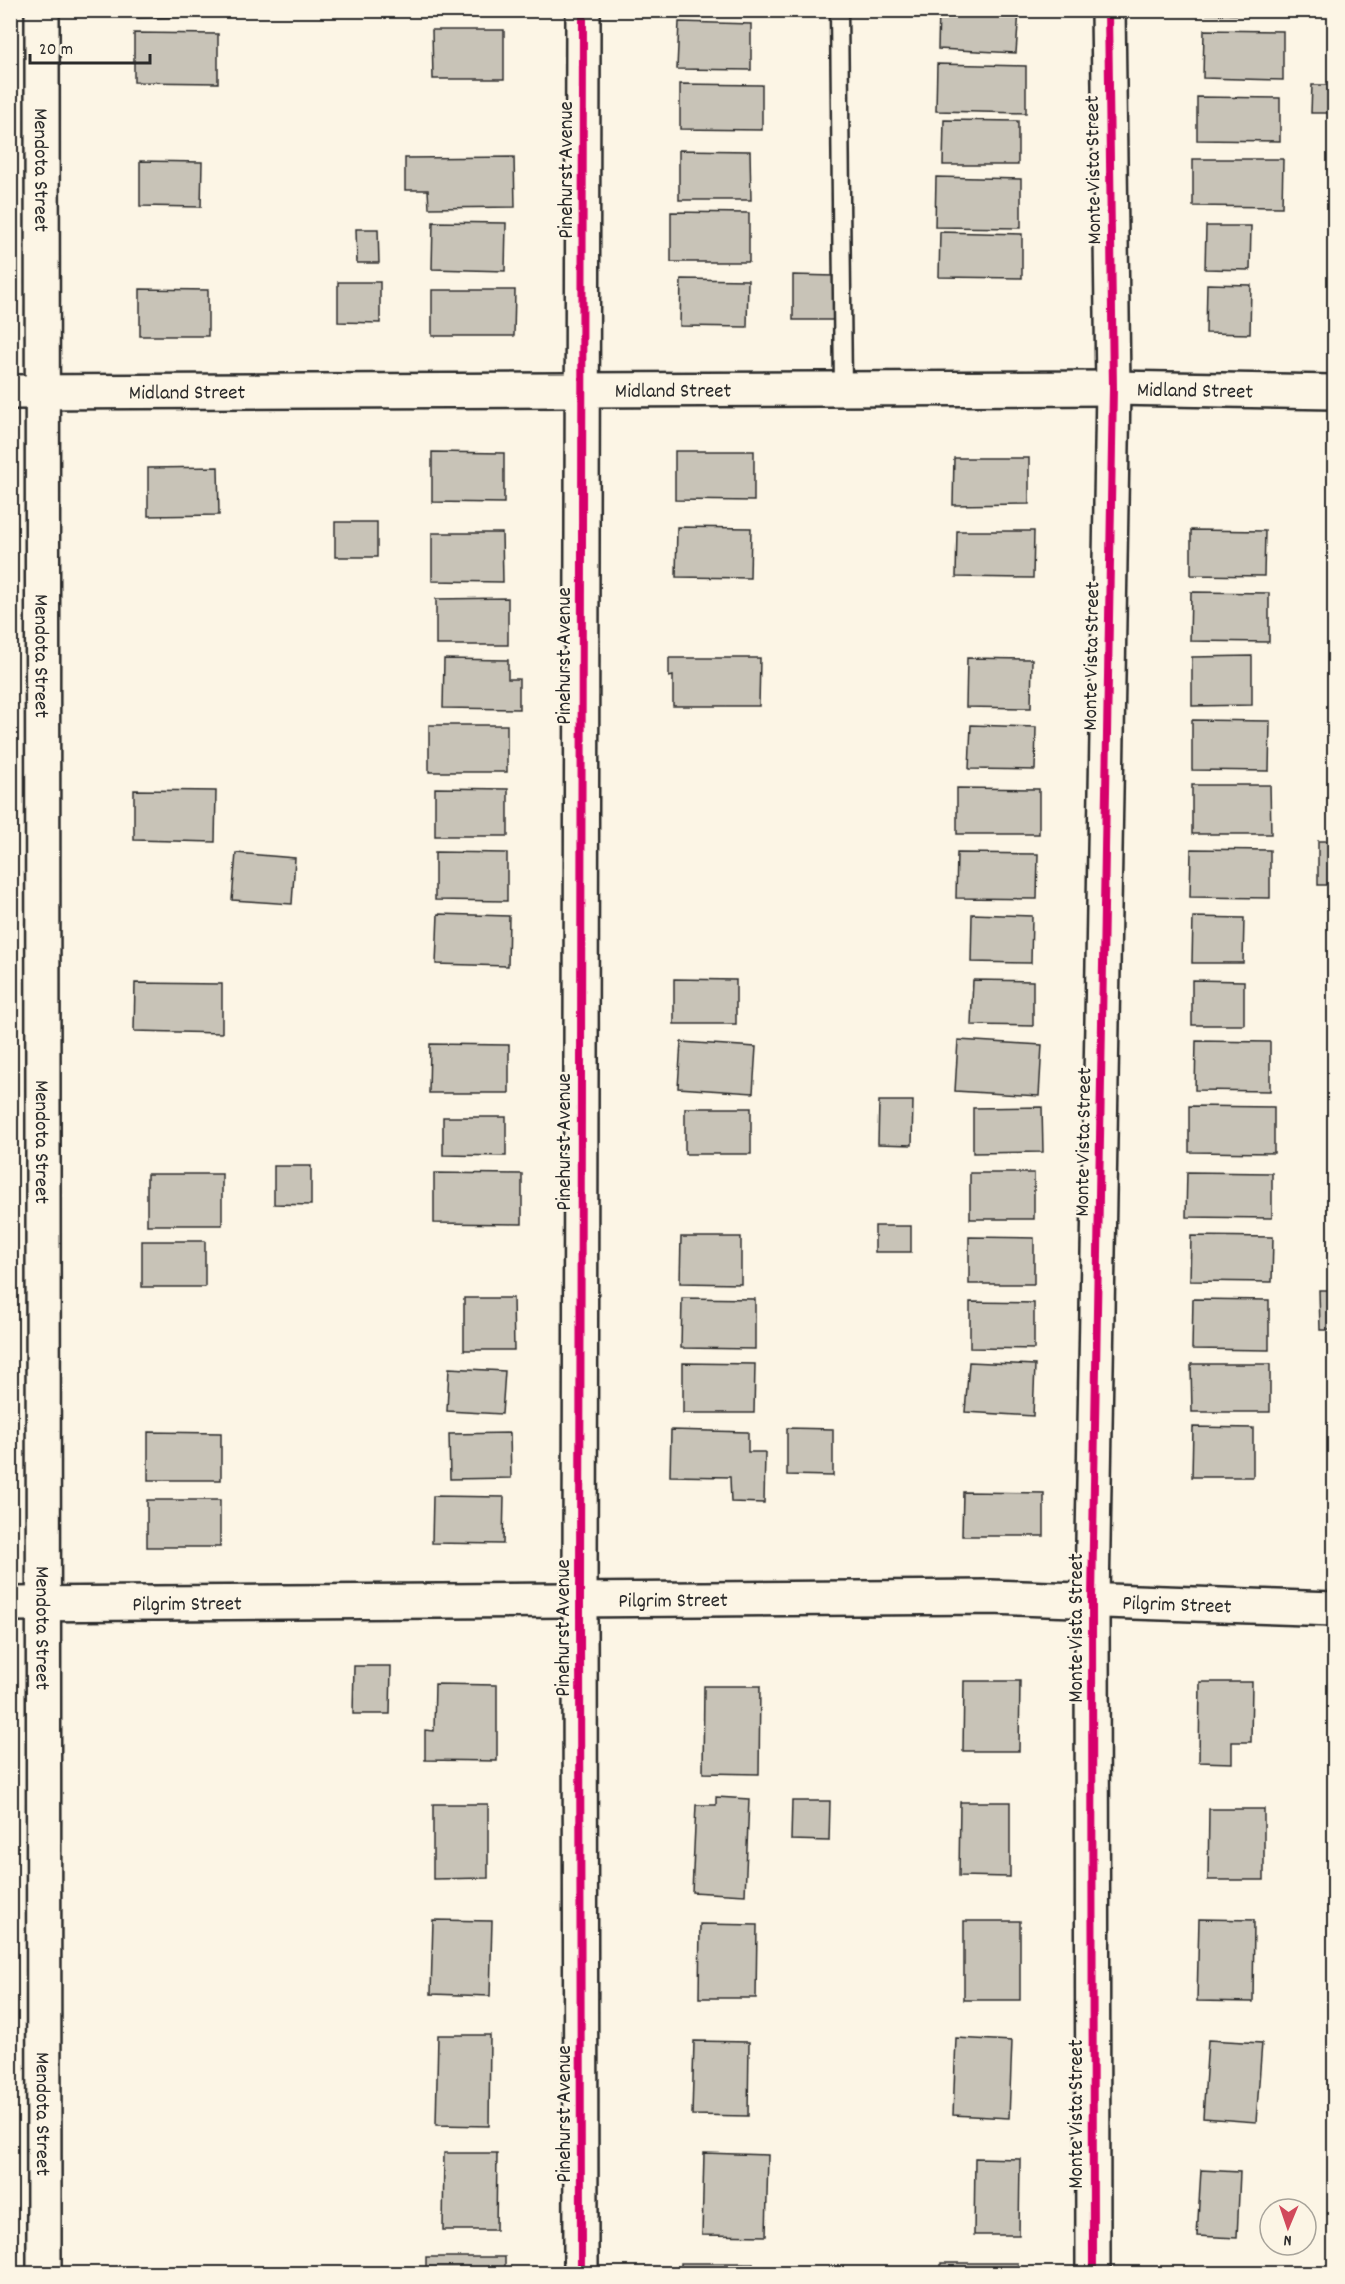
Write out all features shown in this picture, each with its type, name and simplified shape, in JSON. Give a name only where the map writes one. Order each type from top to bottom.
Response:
[{"type":"street","name":"Mendota Street","points":[[42,10],[43,391],[26,1604],[44,2274]]},
{"type":"street","name":"Pinehurst Avenue","points":[[581,2274],[583,10]]},
{"type":"street","name":"Monte Vista Street","points":[[1093,2274],[1092,1599],[1113,388],[1108,10]]},
{"type":"street","name":"Midland Street","points":[[10,392],[1113,388],[1335,392]]},
{"type":"street","name":"Pilgrim Street","points":[[26,1604],[980,1597],[1335,1609]]},
{"type":"lane","points":[[839,10],[843,389]]},
{"type":"building","points":[[138,10],[192,10],[192,17],[138,18]]},
{"type":"building","points":[[450,10],[519,10],[519,15],[450,15]]},
{"type":"building","points":[[939,10],[1019,10],[1016,53],[938,49]]},
{"type":"building","points":[[1193,10],[1285,10],[1284,15],[1193,14]]},
{"type":"building","points":[[679,22],[751,24],[751,70],[677,69]]},
{"type":"building","points":[[432,30],[504,30],[504,79],[433,79]]},
{"type":"building","points":[[1204,30],[1283,31],[1283,80],[1203,78]]},
{"type":"building","points":[[134,33],[218,34],[218,83],[134,82]]},
{"type":"building","points":[[937,64],[1026,66],[1026,113],[936,111]]},
{"type":"building","points":[[680,84],[762,85],[762,130],[680,129]]},
{"type":"building","points":[[1312,85],[1334,85],[1334,113],[1311,113]]},
{"type":"building","points":[[1197,97],[1280,98],[1280,141],[1197,140]]},
{"type":"building","points":[[944,120],[1018,121],[1018,165],[943,165]]},
{"type":"building","points":[[679,150],[750,151],[751,200],[679,200]]},
{"type":"building","points":[[514,157],[515,207],[429,208],[428,190],[405,190],[405,158]]},
{"type":"building","points":[[1193,159],[1283,159],[1282,207],[1193,206]]},
{"type":"building","points":[[140,161],[202,162],[201,207],[140,206]]},
{"type":"building","points":[[936,177],[1021,179],[1021,228],[935,227]]},
{"type":"building","points":[[671,212],[749,213],[749,262],[671,262]]},
{"type":"building","points":[[433,222],[506,223],[505,271],[432,269]]},
{"type":"building","points":[[1206,226],[1251,226],[1250,270],[1205,269]]},
{"type":"building","points":[[356,229],[378,229],[379,263],[357,263]]},
{"type":"building","points":[[940,232],[1022,234],[1022,278],[939,277]]},
{"type":"building","points":[[793,275],[835,276],[835,320],[793,320]]},
{"type":"building","points":[[681,279],[748,280],[747,327],[680,326]]},
{"type":"building","points":[[338,282],[380,282],[380,323],[338,322]]},
{"type":"building","points":[[1207,284],[1251,285],[1250,334],[1206,333]]},
{"type":"building","points":[[140,289],[208,290],[208,336],[140,336]]},
{"type":"building","points":[[432,290],[515,290],[514,336],[432,336]]},
{"type":"building","points":[[675,451],[754,451],[754,501],[675,500]]},
{"type":"building","points":[[432,452],[504,453],[504,503],[432,502]]},
{"type":"building","points":[[954,458],[1029,458],[1029,504],[953,505]]},
{"type":"building","points":[[218,467],[219,515],[148,516],[148,468]]},
{"type":"building","points":[[335,522],[377,522],[377,557],[335,557]]},
{"type":"building","points":[[677,527],[751,528],[750,578],[676,577]]},
{"type":"building","points":[[1191,530],[1265,531],[1264,576],[1191,575]]},
{"type":"building","points":[[957,531],[1034,531],[1033,578],[956,577]]},
{"type":"building","points":[[432,533],[502,533],[503,582],[432,581]]},
{"type":"building","points":[[1191,592],[1269,593],[1269,642],[1190,641]]},
{"type":"building","points":[[508,598],[508,645],[436,645],[436,599]]},
{"type":"building","points":[[1252,656],[1252,705],[1192,706],[1192,657]]},
{"type":"building","points":[[669,658],[760,658],[759,706],[673,706],[673,676],[669,677]]},
{"type":"building","points":[[967,658],[1032,659],[1031,708],[966,707]]},
{"type":"building","points":[[444,659],[508,660],[508,679],[519,679],[519,709],[443,708]]},
{"type":"building","points":[[1192,720],[1270,721],[1269,771],[1192,770]]},
{"type":"building","points":[[429,725],[507,725],[507,772],[429,772]]},
{"type":"building","points":[[971,725],[1036,727],[1035,770],[969,769]]},
{"type":"building","points":[[1192,785],[1270,785],[1271,834],[1192,834]]},
{"type":"building","points":[[435,788],[508,789],[508,836],[435,836]]},
{"type":"building","points":[[957,788],[1039,789],[1039,834],[957,834]]},
{"type":"building","points":[[134,790],[216,791],[215,842],[134,840]]},
{"type":"building","points":[[1318,841],[1334,841],[1334,885],[1318,885]]},
{"type":"building","points":[[1191,849],[1270,850],[1270,898],[1190,897]]},
{"type":"building","points":[[435,852],[507,853],[507,901],[435,900]]},
{"type":"building","points":[[236,853],[295,858],[292,904],[232,900]]},
{"type":"building","points":[[957,853],[1038,854],[1037,899],[956,898]]},
{"type":"building","points":[[438,914],[509,916],[508,966],[436,964]]},
{"type":"building","points":[[972,914],[1032,916],[1031,963],[971,962]]},
{"type":"building","points":[[1193,917],[1244,918],[1243,963],[1192,963]]},
{"type":"building","points":[[674,979],[736,980],[736,1024],[674,1024]]},
{"type":"building","points":[[973,980],[1033,981],[1033,1026],[971,1025]]},
{"type":"building","points":[[1192,980],[1244,981],[1244,1025],[1192,1025]]},
{"type":"building","points":[[135,983],[222,984],[222,1033],[134,1031]]},
{"type":"building","points":[[958,1040],[1042,1045],[1039,1096],[955,1091]]},
{"type":"building","points":[[1196,1041],[1270,1042],[1270,1091],[1195,1090]]},
{"type":"building","points":[[681,1042],[756,1047],[753,1093],[678,1088]]},
{"type":"building","points":[[430,1044],[509,1045],[509,1093],[429,1093]]},
{"type":"building","points":[[879,1101],[913,1101],[912,1145],[878,1144]]},
{"type":"building","points":[[1189,1106],[1274,1107],[1274,1153],[1189,1152]]},
{"type":"building","points":[[1042,1107],[1043,1152],[973,1153],[973,1108]]},
{"type":"building","points":[[685,1108],[751,1108],[751,1154],[685,1154]]},
{"type":"building","points":[[443,1117],[506,1117],[506,1156],[443,1155]]},
{"type":"building","points":[[274,1166],[311,1166],[311,1205],[274,1204]]},
{"type":"building","points":[[1187,1172],[1272,1173],[1272,1218],[1186,1217]]},
{"type":"building","points":[[434,1173],[522,1174],[522,1224],[434,1223]]},
{"type":"building","points":[[970,1173],[1034,1173],[1034,1219],[970,1219]]},
{"type":"building","points":[[147,1174],[222,1174],[222,1225],[147,1225]]},
{"type":"building","points":[[875,1226],[911,1226],[911,1252],[875,1252]]},
{"type":"building","points":[[1191,1236],[1273,1237],[1272,1282],[1190,1281]]},
{"type":"building","points":[[681,1237],[741,1237],[741,1284],[680,1283]]},
{"type":"building","points":[[969,1237],[1034,1238],[1034,1284],[969,1284]]},
{"type":"building","points":[[142,1241],[205,1241],[205,1287],[142,1287]]},
{"type":"building","points":[[1319,1290],[1334,1290],[1334,1330],[1320,1330]]},
{"type":"building","points":[[464,1298],[513,1298],[514,1350],[464,1350]]},
{"type":"building","points":[[682,1298],[755,1299],[755,1349],[681,1348]]},
{"type":"building","points":[[1193,1299],[1269,1300],[1269,1350],[1192,1349]]},
{"type":"building","points":[[970,1302],[1034,1303],[1034,1349],[970,1348]]},
{"type":"building","points":[[969,1362],[1035,1365],[1033,1416],[965,1412]]},
{"type":"building","points":[[683,1363],[755,1364],[754,1413],[683,1413]]},
{"type":"building","points":[[1191,1364],[1270,1364],[1270,1412],[1192,1412]]},
{"type":"building","points":[[449,1368],[505,1371],[502,1414],[447,1411]]},
{"type":"building","points":[[1193,1427],[1253,1428],[1253,1477],[1192,1477]]},
{"type":"building","points":[[787,1428],[833,1429],[833,1476],[787,1475]]},
{"type":"building","points":[[671,1430],[748,1432],[748,1452],[765,1452],[764,1503],[731,1502],[730,1477],[670,1476]]},
{"type":"building","points":[[148,1432],[221,1433],[221,1480],[148,1480]]},
{"type":"building","points":[[510,1433],[511,1478],[450,1479],[449,1434]]},
{"type":"building","points":[[963,1492],[1044,1493],[1044,1536],[962,1536]]},
{"type":"building","points":[[433,1496],[504,1497],[503,1544],[432,1543]]},
{"type":"building","points":[[147,1500],[220,1500],[220,1547],[147,1547]]},
{"type":"building","points":[[354,1666],[391,1666],[390,1714],[353,1714]]},
{"type":"building","points":[[964,1681],[1020,1681],[1019,1751],[963,1751]]},
{"type":"building","points":[[1200,1682],[1252,1682],[1251,1742],[1232,1742],[1232,1763],[1199,1762]]},
{"type":"building","points":[[435,1684],[497,1685],[497,1761],[425,1760],[425,1730],[434,1731]]},
{"type":"building","points":[[704,1686],[760,1686],[759,1774],[703,1773]]},
{"type":"building","points":[[716,1797],[749,1799],[745,1895],[692,1892],[696,1805],[716,1805]]},
{"type":"building","points":[[792,1801],[830,1801],[829,1841],[791,1840]]},
{"type":"building","points":[[960,1802],[1010,1802],[1010,1877],[959,1876]]},
{"type":"building","points":[[433,1804],[488,1804],[488,1878],[433,1879]]},
{"type":"building","points":[[1209,1809],[1264,1809],[1264,1880],[1208,1880]]},
{"type":"building","points":[[1199,1919],[1254,1920],[1253,2002],[1197,2001]]},
{"type":"building","points":[[433,1920],[492,1921],[490,1996],[431,1994]]},
{"type":"building","points":[[964,1921],[1020,1921],[1020,2000],[964,2000]]},
{"type":"building","points":[[700,1924],[757,1925],[756,1998],[699,1998]]},
{"type":"building","points":[[438,2035],[490,2035],[489,2126],[436,2125]]},
{"type":"building","points":[[956,2038],[1012,2041],[1009,2118],[953,2115]]},
{"type":"building","points":[[1208,2040],[1262,2043],[1256,2122],[1203,2118]]},
{"type":"building","points":[[694,2041],[749,2042],[748,2116],[692,2115]]},
{"type":"building","points":[[444,2153],[497,2153],[496,2230],[443,2230]]},
{"type":"building","points":[[704,2153],[768,2155],[766,2236],[702,2235]]},
{"type":"building","points":[[975,2158],[1020,2159],[1019,2235],[974,2235]]},
{"type":"building","points":[[1201,2170],[1240,2172],[1237,2238],[1197,2236]]},
{"type":"building","points":[[426,2257],[505,2257],[505,2274],[426,2274]]},
{"type":"building","points":[[681,2263],[753,2263],[753,2274],[681,2274]]},
{"type":"building","points":[[941,2263],[1018,2263],[1018,2274],[941,2274]]},
{"type":"building","points":[[1193,2270],[1272,2271],[1272,2274],[1193,2274]]},
{"type":"cycle path","points":[[581,2274],[583,10]]},
{"type":"cycle path","points":[[1093,2274],[1092,1599],[1113,388],[1108,10]]}]
